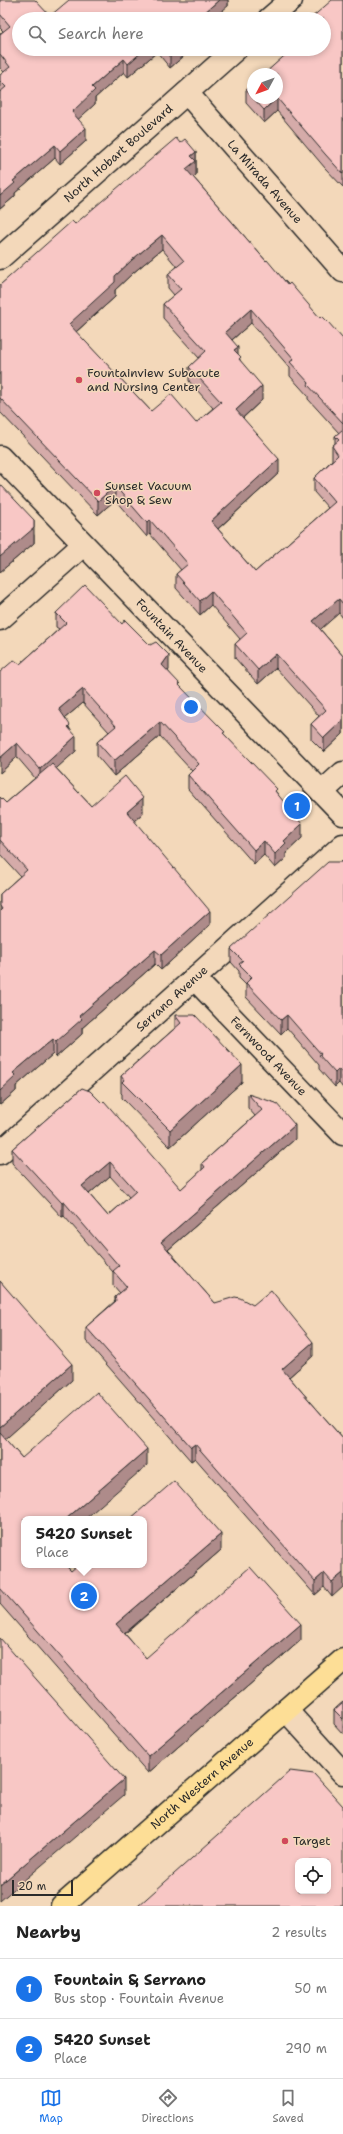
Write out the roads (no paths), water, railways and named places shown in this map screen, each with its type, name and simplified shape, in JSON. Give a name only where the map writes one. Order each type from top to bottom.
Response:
[{"type":"main road","name":"North Western Avenue","points":[[62,1906],[343,1660]]},
{"type":"street","points":[[277,12],[291,0]]},
{"type":"street","name":"North Hobart Boulevard","points":[[0,258],[228,56]]},
{"type":"street","name":"La Mirada Avenue","points":[[187,93],[343,271]]},
{"type":"street","name":"Fountain Avenue","points":[[0,457],[343,814]]},
{"type":"street","points":[[0,619],[83,545]]},
{"type":"street","points":[[322,792],[343,773]]},
{"type":"street","name":"Serrano Avenue","points":[[0,1153],[343,845]]},
{"type":"street","name":"Fernwood Avenue","points":[[194,978],[343,1134]]},
{"type":"street","points":[[286,1710],[343,1773]]},
{"type":"place","name":"Fountainview Subacute and Nursing Center","points":[[79,380]]},
{"type":"place","name":"Sunset Vacuum Shop & Sew","points":[[97,493]]},
{"type":"place","name":"Fountain & Serrano","points":[[297,806]]},
{"type":"place","name":"5420 Sunset","points":[[84,1596]]},
{"type":"place","name":"Target","points":[[285,1841]]}]
